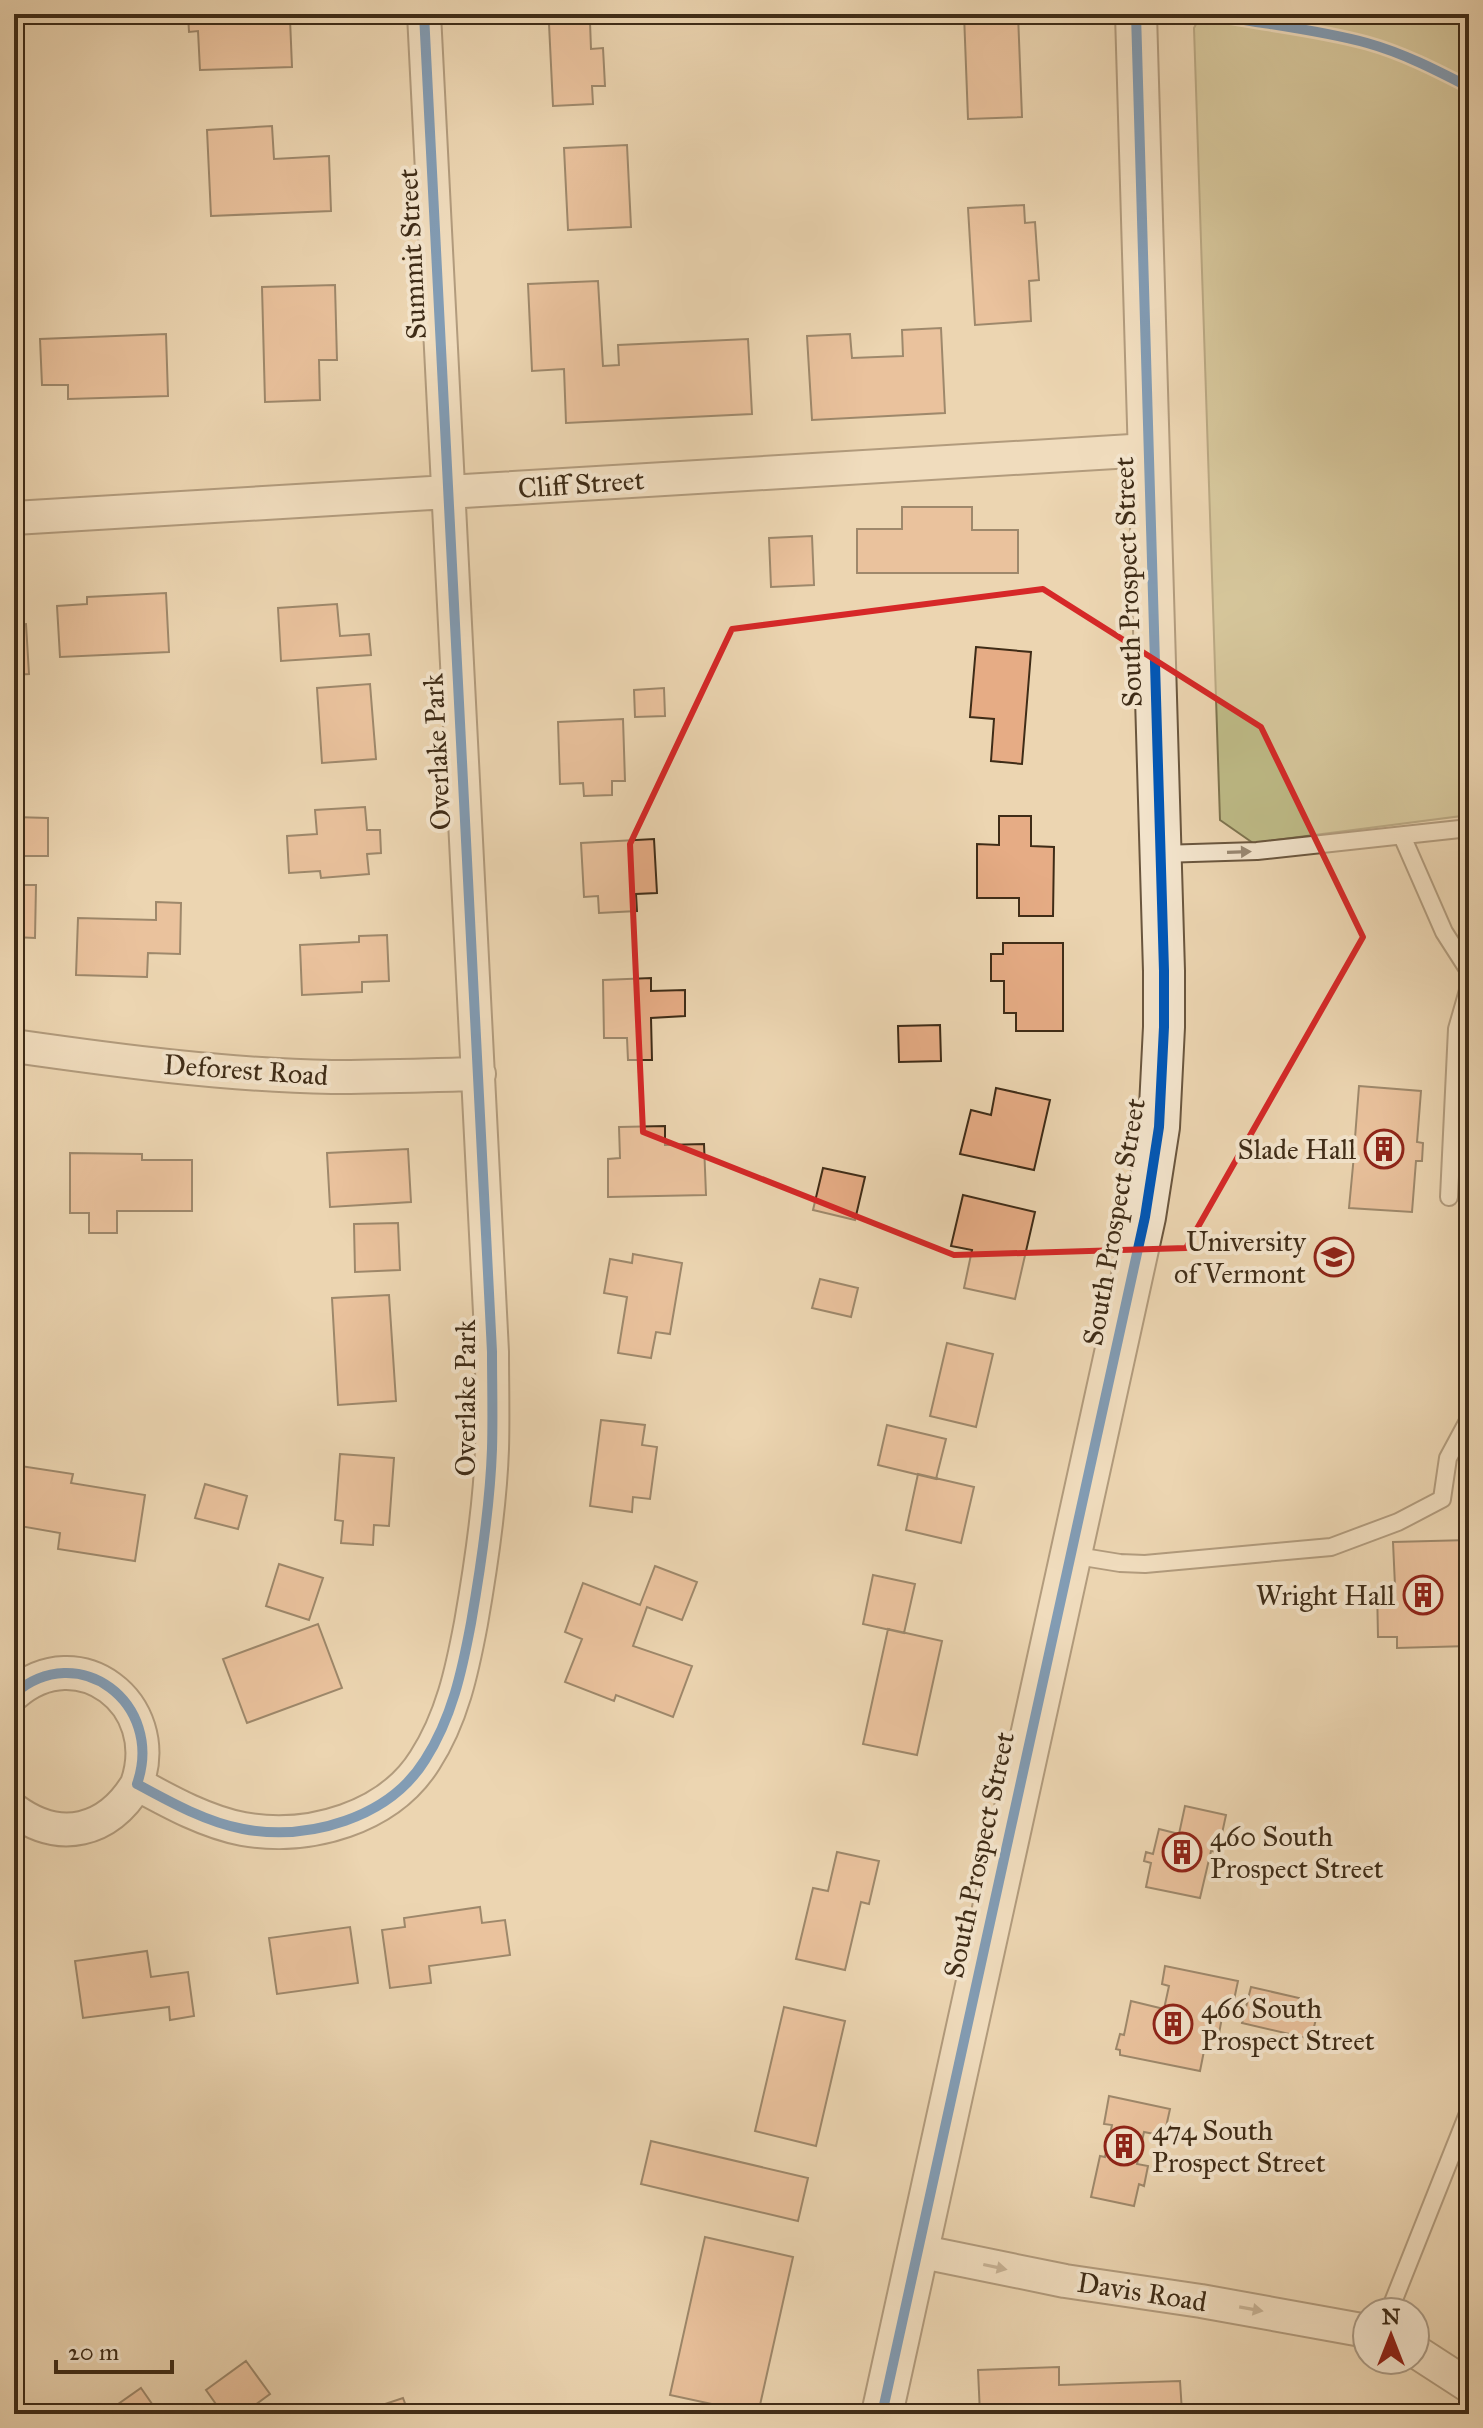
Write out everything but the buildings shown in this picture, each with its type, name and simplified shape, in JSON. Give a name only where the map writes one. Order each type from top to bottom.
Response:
[{"type":"street","name":"Summit Street","points":[[424,14],[448,493]]},
{"type":"street","name":"South Prospect Street","points":[[882,2414],[1145,1217],[1159,1127],[1164,1027],[1161,854],[1136,14]]},
{"type":"street","name":"Cliff Street","points":[[14,518],[1148,450]]},
{"type":"street","name":"Overlake Park","points":[[137,1784],[198,1813],[244,1829],[297,1830],[324,1827],[355,1818],[404,1786],[424,1762],[454,1700],[461,1675],[488,1507],[492,1448],[492,1352],[448,493]]},
{"type":"street","name":"Deforest Road","points":[[14,1046],[127,1062],[268,1074],[332,1077],[479,1074]]},
{"type":"street","points":[[14,1694],[49,1675],[66,1673],[100,1681],[115,1691],[136,1717],[142,1734],[143,1768],[137,1784],[117,1811],[89,1826],[72,1830],[56,1829],[40,1825],[14,1810]]},
{"type":"street","name":"Davis Road","points":[[918,2251],[1065,2281],[1215,2303],[1351,2328]]},
{"type":"street","points":[[1431,2361],[1469,2386]]},
{"type":"lane","points":[[1161,854],[1257,851],[1469,828]]},
{"type":"lane","points":[[1402,836],[1444,932],[1469,971]]},
{"type":"lane","points":[[1449,1197],[1457,1029],[1469,987]]},
{"type":"lane","points":[[1070,1555],[1145,1564],[1331,1547],[1398,1522],[1442,1499],[1448,1458],[1469,1419]]},
{"type":"lane","points":[[1395,2296],[1469,2111]]},
{"type":"highlighted area","points":[[1043,589],[1261,727],[1363,937],[1186,1248],[954,1255],[643,1132],[630,844],[732,629]]},
{"type":"shaded area","points":[[1201,14],[1469,14],[1469,815],[1253,843],[1220,820],[1194,28]]},
{"type":"cycle path","points":[[14,1694],[39,1678],[64,1673],[88,1677],[110,1688],[127,1705],[139,1728],[142,1755],[137,1784],[215,1822],[268,1832],[294,1831],[345,1821],[391,1797],[410,1780],[442,1728],[460,1676],[475,1602],[487,1515],[492,1449],[492,1352],[424,14]]},
{"type":"cycle path","points":[[882,2414],[1145,1217],[1159,1127],[1164,971],[1136,14]]},
{"type":"cycle path","points":[[1209,14],[1367,43],[1432,68],[1469,87]]},
{"type":"place","name":"Slade Hall","points":[[1384,1149]]},
{"type":"place","name":"University of Vermont","points":[[1334,1257]]},
{"type":"place","name":"Wright Hall","points":[[1423,1595]]},
{"type":"place","name":"460 South Prospect Street","points":[[1182,1852]]},
{"type":"place","name":"466 South Prospect Street","points":[[1173,2024]]},
{"type":"place","name":"474 South Prospect Street","points":[[1124,2146]]}]
